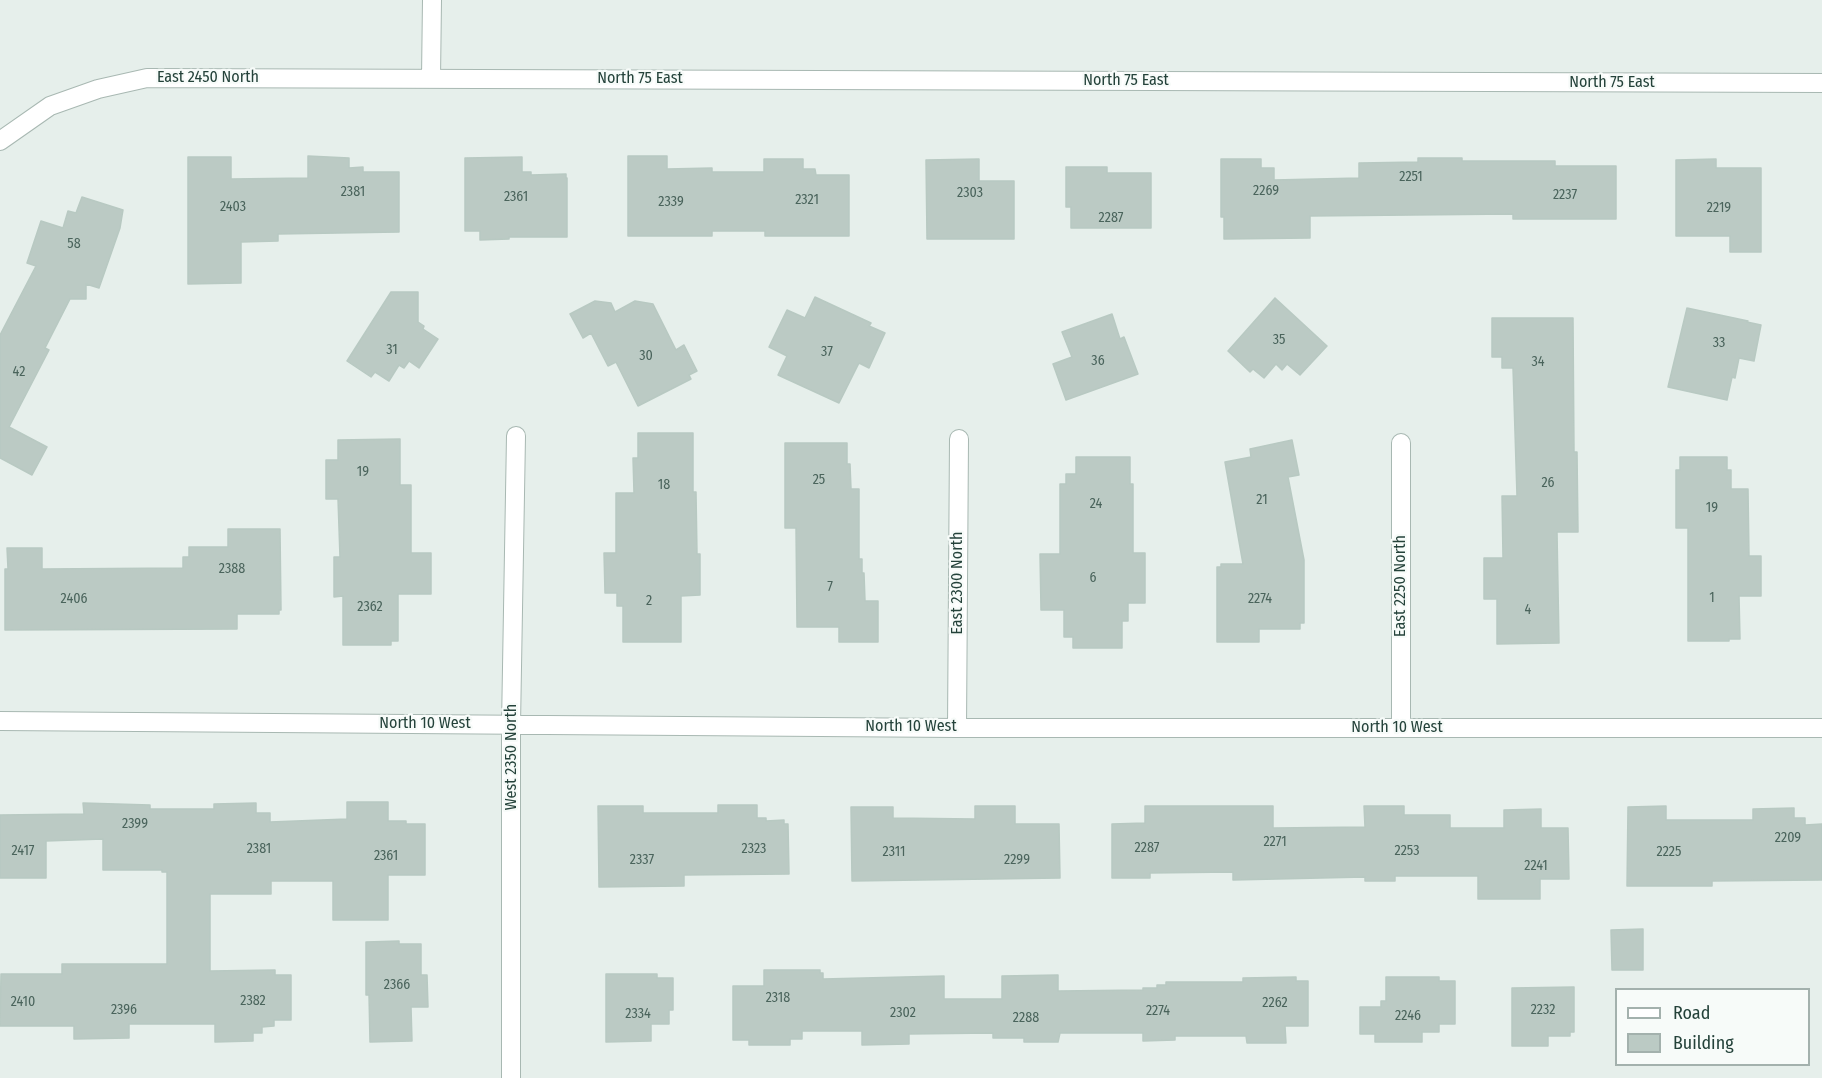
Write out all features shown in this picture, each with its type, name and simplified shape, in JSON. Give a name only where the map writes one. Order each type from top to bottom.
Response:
[{"type":"street","points":[[431,78],[432,0]]},
{"type":"street","name":"East 2450 North","points":[[0,141],[50,106],[98,89],[147,78],[431,78]]},
{"type":"street","name":"North 75 East","points":[[431,78],[1822,83]]},
{"type":"street","name":"West 2350 North","points":[[511,1078],[511,725],[516,436]]},
{"type":"street","name":"East 2300 North","points":[[957,728],[959,440]]},
{"type":"street","name":"East 2250 North","points":[[1401,443],[1401,728]]},
{"type":"street","name":"North 10 West","points":[[0,721],[957,728],[1822,728]]},
{"type":"building","points":[[308,156],[349,158],[349,168],[363,167],[363,172],[399,172],[399,232],[278,234],[278,241],[241,242],[241,283],[188,284],[188,157],[231,157],[231,179],[308,178]]},
{"type":"building","points":[[628,156],[667,156],[667,169],[712,168],[712,172],[764,172],[764,159],[803,159],[803,169],[815,169],[816,175],[849,175],[849,236],[765,236],[765,231],[712,231],[712,236],[628,236]]},
{"type":"building","points":[[522,157],[522,172],[531,172],[531,175],[566,174],[567,237],[509,237],[509,239],[480,240],[480,231],[465,231],[465,158]]},
{"type":"building","points":[[1418,158],[1462,158],[1462,161],[1555,161],[1555,166],[1616,166],[1616,219],[1513,219],[1513,214],[1310,216],[1310,238],[1224,239],[1224,217],[1221,217],[1221,159],[1261,159],[1261,168],[1274,168],[1274,180],[1359,178],[1359,163],[1418,162]]},
{"type":"building","points":[[979,159],[979,181],[1014,181],[1014,239],[927,239],[926,160]]},
{"type":"building","points":[[1716,159],[1716,168],[1761,168],[1761,252],[1730,252],[1730,236],[1676,236],[1676,160]]},
{"type":"building","points":[[1066,167],[1107,167],[1107,173],[1151,173],[1151,228],[1071,228],[1071,207],[1066,207]]},
{"type":"building","points":[[82,197],[123,210],[120,228],[99,288],[86,284],[86,299],[70,299],[45,348],[49,350],[9,427],[47,447],[32,475],[0,458],[0,335],[36,266],[27,263],[41,221],[63,228],[68,211],[76,213]]},
{"type":"building","points":[[391,292],[418,292],[418,322],[424,326],[423,329],[438,339],[419,368],[409,361],[404,368],[399,365],[389,381],[375,372],[371,377],[347,361]]},
{"type":"building","points":[[815,297],[871,323],[869,326],[885,333],[869,368],[859,363],[839,403],[778,375],[787,356],[769,347],[787,310],[805,318]]},
{"type":"building","points":[[1275,298],[1327,346],[1300,375],[1287,364],[1282,370],[1276,364],[1264,378],[1253,369],[1250,372],[1228,351]]},
{"type":"building","points":[[595,301],[611,303],[615,312],[635,301],[653,304],[676,350],[684,345],[697,371],[689,375],[691,379],[638,406],[616,362],[608,366],[591,333],[583,338],[570,314]]},
{"type":"building","points":[[1687,308],[1761,325],[1754,361],[1739,358],[1727,400],[1668,387]]},
{"type":"building","points":[[1112,314],[1120,339],[1124,337],[1138,374],[1066,400],[1053,364],[1072,357],[1062,332]]},
{"type":"building","points":[[1492,318],[1573,318],[1574,452],[1577,452],[1578,532],[1557,532],[1559,643],[1497,644],[1497,599],[1484,599],[1484,558],[1503,558],[1502,496],[1517,496],[1513,368],[1502,368],[1502,357],[1492,357]]},
{"type":"building","points":[[638,433],[693,433],[693,492],[696,492],[700,595],[681,596],[681,642],[623,642],[623,606],[617,606],[617,593],[605,593],[604,553],[616,553],[616,493],[634,493],[633,458],[638,458]]},
{"type":"building","points":[[400,439],[400,485],[411,485],[411,553],[431,553],[431,594],[398,594],[398,641],[391,641],[391,645],[343,645],[343,596],[334,597],[334,557],[340,557],[338,499],[326,499],[326,460],[338,460],[338,440]]},
{"type":"building","points":[[1292,440],[1299,475],[1288,477],[1304,560],[1304,623],[1300,623],[1300,629],[1259,629],[1259,642],[1217,642],[1217,567],[1221,567],[1221,564],[1243,564],[1225,462],[1251,457],[1250,449]]},
{"type":"building","points":[[785,443],[847,443],[847,464],[850,464],[851,489],[859,489],[859,559],[862,559],[862,573],[864,573],[865,601],[878,601],[878,642],[839,642],[839,627],[797,627],[796,528],[785,528]]},
{"type":"building","points":[[1076,457],[1130,457],[1130,484],[1133,484],[1133,553],[1145,553],[1145,603],[1128,603],[1128,621],[1122,621],[1122,648],[1073,648],[1073,637],[1064,637],[1064,610],[1041,610],[1040,554],[1060,554],[1060,484],[1066,484],[1066,474],[1076,474]]},
{"type":"building","points":[[1680,457],[1727,457],[1727,470],[1731,470],[1731,489],[1748,489],[1749,556],[1761,556],[1761,596],[1739,596],[1740,639],[1688,641],[1688,528],[1676,528],[1676,470],[1680,470]]},
{"type":"building","points":[[228,529],[280,529],[281,610],[279,614],[237,614],[237,629],[5,630],[7,548],[42,548],[42,569],[183,568],[183,557],[189,557],[189,547],[228,547]]},
{"type":"building","points":[[347,802],[388,802],[388,821],[425,824],[425,875],[388,875],[388,920],[333,920],[333,881],[271,881],[271,894],[210,894],[210,971],[275,970],[275,975],[291,975],[291,1020],[274,1020],[274,1026],[262,1027],[262,1033],[253,1033],[253,1041],[215,1042],[215,1024],[129,1024],[129,1038],[74,1039],[74,1026],[0,1026],[1,974],[62,974],[62,964],[167,964],[167,872],[162,872],[162,870],[103,870],[103,839],[46,841],[46,878],[0,878],[0,815],[84,814],[83,803],[150,805],[150,809],[214,809],[214,804],[256,803],[256,813],[270,813],[270,822],[347,819]]},
{"type":"building","points":[[718,805],[757,805],[757,818],[766,818],[766,821],[784,820],[784,824],[788,824],[789,874],[684,875],[684,886],[599,887],[598,806],[643,806],[643,813],[718,813]]},
{"type":"building","points":[[975,806],[1015,806],[1015,824],[1059,824],[1060,878],[852,881],[851,807],[893,807],[893,818],[975,819]]},
{"type":"building","points":[[1145,806],[1273,806],[1273,828],[1365,827],[1364,806],[1404,806],[1404,815],[1450,815],[1450,828],[1504,828],[1504,810],[1541,809],[1541,828],[1568,828],[1569,879],[1540,879],[1540,899],[1478,899],[1478,876],[1395,876],[1395,881],[1365,881],[1365,877],[1233,880],[1233,872],[1150,873],[1150,878],[1112,878],[1112,824],[1145,823]]},
{"type":"building","points":[[1666,806],[1666,820],[1753,820],[1753,809],[1794,808],[1794,818],[1805,818],[1805,825],[1822,824],[1822,880],[1712,881],[1712,886],[1627,886],[1628,807]]},
{"type":"building","points":[[1643,929],[1643,970],[1612,970],[1611,930]]},
{"type":"building","points":[[399,941],[399,944],[421,944],[421,975],[427,975],[428,1007],[411,1007],[412,1041],[370,1042],[369,995],[366,995],[366,942]]},
{"type":"building","points":[[764,970],[820,970],[820,973],[823,973],[823,979],[944,976],[944,999],[1002,999],[1002,976],[1058,975],[1058,991],[1143,990],[1143,988],[1157,988],[1157,985],[1166,985],[1166,982],[1243,982],[1243,978],[1296,977],[1296,981],[1308,981],[1308,1026],[1285,1026],[1286,1043],[1247,1043],[1246,1036],[1175,1036],[1175,1040],[1143,1041],[1143,1033],[1060,1033],[1058,1042],[1024,1042],[1024,1038],[993,1038],[993,1033],[909,1034],[909,1044],[862,1045],[862,1031],[802,1031],[802,1039],[790,1039],[790,1045],[749,1045],[749,1040],[733,1040],[733,986],[764,986]]},
{"type":"building","points":[[606,974],[657,974],[657,978],[673,978],[673,1010],[669,1010],[669,1024],[651,1024],[651,1041],[606,1042]]},
{"type":"building","points":[[1386,977],[1439,977],[1439,981],[1455,981],[1455,1024],[1439,1024],[1439,1032],[1422,1032],[1422,1042],[1375,1042],[1375,1034],[1360,1034],[1360,1007],[1381,1007],[1381,1001],[1386,1001]]},
{"type":"building","points":[[1574,987],[1574,1032],[1570,1032],[1570,1036],[1548,1036],[1548,1046],[1512,1046],[1512,988]]}]
